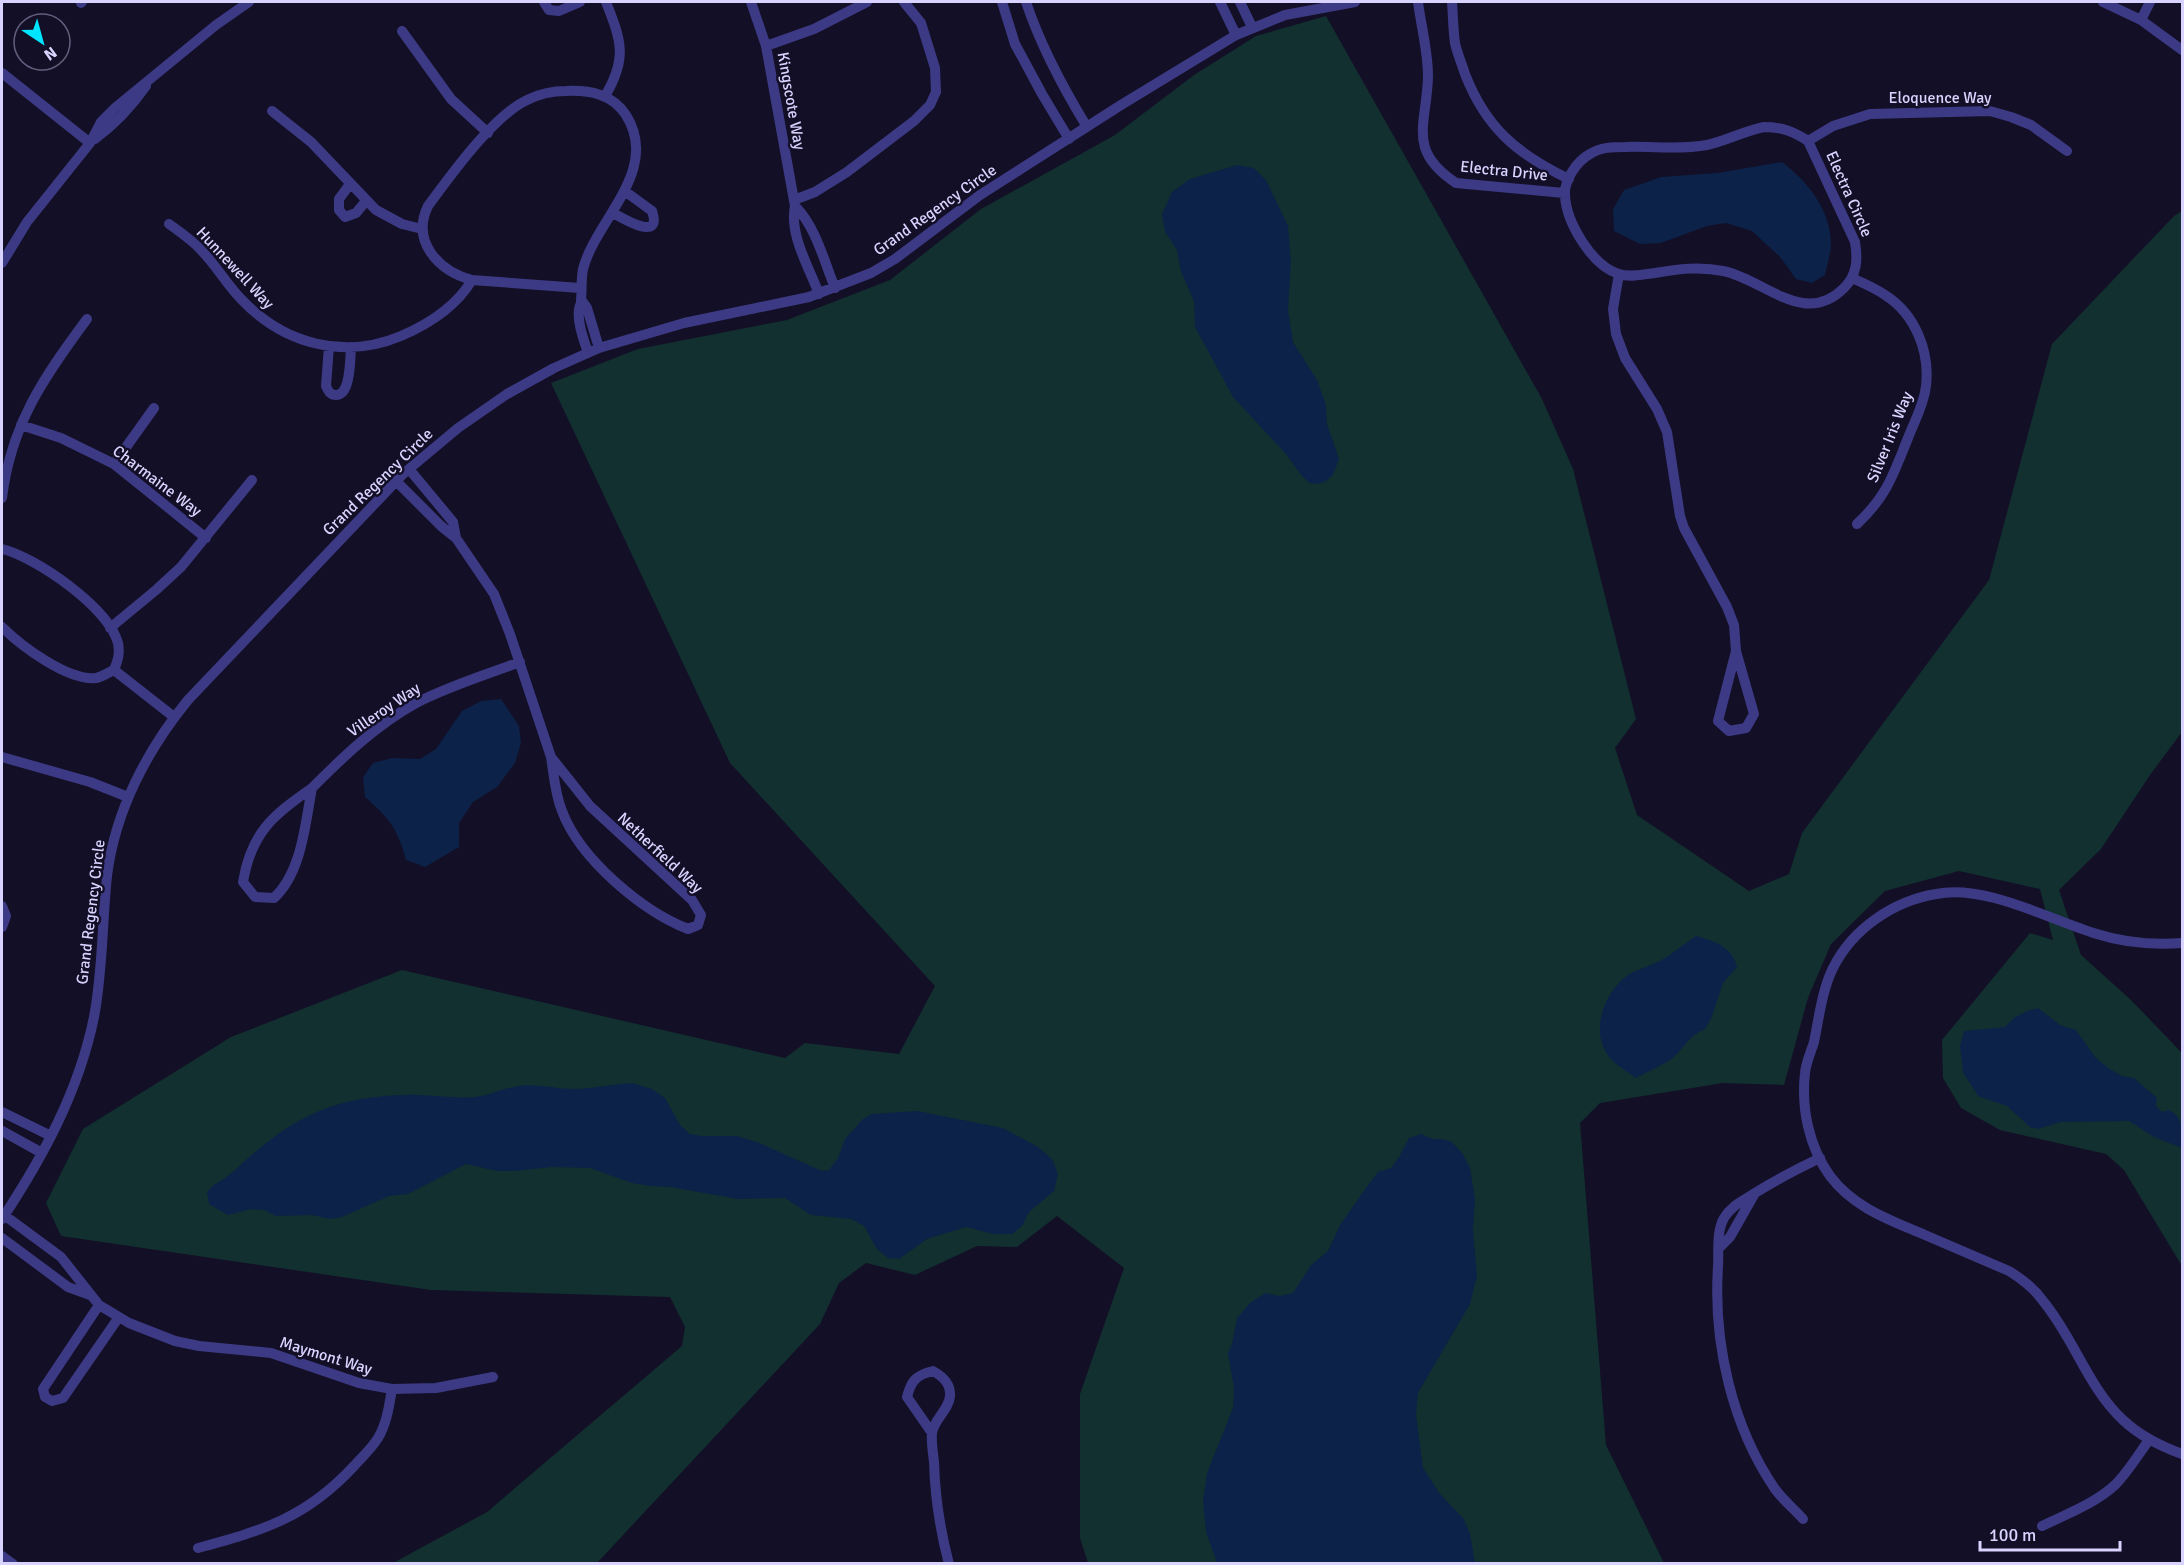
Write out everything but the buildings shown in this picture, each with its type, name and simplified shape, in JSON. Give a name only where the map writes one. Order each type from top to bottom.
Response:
[{"type":"street","points":[[2,263],[27,222],[90,143],[101,122],[131,93],[152,79],[216,25],[249,2]]},
{"type":"street","points":[[544,2],[549,10],[559,11],[580,2]]},
{"type":"street","points":[[605,96],[615,79],[620,55],[616,29],[606,2]]},
{"type":"street","name":"Kingscote Way","points":[[751,2],[766,46],[794,203],[793,217],[796,231],[819,294]]},
{"type":"street","points":[[766,46],[814,29],[867,2]]},
{"type":"street","points":[[794,203],[847,172],[914,121],[930,105],[936,92],[935,68],[921,23],[904,2]]},
{"type":"street","points":[[1002,2],[1015,44],[1069,139]]},
{"type":"street","points":[[1026,2],[1038,38],[1060,82],[1087,127]]},
{"type":"street","points":[[1220,2],[1236,35]]},
{"type":"street","points":[[1240,2],[1252,27]]},
{"type":"street","name":"Grand Regency Circle","points":[[3,1217],[51,1136],[78,1073],[94,1017],[113,843],[135,780],[174,717],[224,661],[409,469],[491,404],[539,376],[599,348],[684,323],[819,294],[871,273],[895,259],[980,195],[1236,35],[1285,15],[1355,2]]},
{"type":"street","name":"Electra Drive","points":[[1418,2],[1428,75],[1422,122],[1423,144],[1430,160],[1442,174],[1456,183],[1564,193]]},
{"type":"street","name":"Electra Drive","points":[[1452,2],[1455,45],[1474,96],[1488,120],[1513,145],[1528,156],[1545,168],[1569,179]]},
{"type":"street","points":[[2103,2],[2141,20],[2182,50]]},
{"type":"street","points":[[2141,20],[2150,2]]},
{"type":"street","points":[[402,31],[451,99],[488,133]]},
{"type":"street","points":[[2,73],[90,143]]},
{"type":"street","points":[[580,288],[472,280],[457,276],[438,262],[425,241],[422,229],[423,217],[428,206],[488,133],[517,106],[544,93],[577,91],[605,96],[624,111],[635,137],[636,149],[626,192],[588,254],[580,288],[582,301],[579,309],[580,323],[588,353]]},
{"type":"street","points":[[272,111],[311,142],[366,201],[390,219],[422,229]]},
{"type":"street","name":"Eloquence Way","points":[[1808,141],[1833,126],[1870,114],[1990,111],[2031,125],[2067,151]]},
{"type":"street","name":"Electra Circle","points":[[1564,193],[1569,179],[1580,162],[1590,154],[1611,147],[1694,147],[1764,127],[1778,127],[1793,131],[1808,141],[1856,242],[1858,256],[1852,278]]},
{"type":"street","points":[[350,184],[339,199],[339,210],[345,217],[356,213],[366,201]]},
{"type":"street","points":[[613,213],[639,227],[651,224],[654,215],[652,210],[626,192]]},
{"type":"street","points":[[1564,193],[1568,212],[1580,238],[1598,260],[1619,274],[1637,275],[1699,267],[1713,269],[1741,276],[1793,301],[1808,304],[1822,302],[1836,296],[1852,278]]},
{"type":"street","name":"Kingscote Way","points":[[794,203],[813,233],[835,288]]},
{"type":"street","name":"Hunnewell Way","points":[[169,224],[202,250],[240,299],[267,323],[289,335],[329,346],[351,347],[380,343],[409,333],[455,303],[463,296],[472,280]]},
{"type":"street","points":[[1619,274],[1613,309],[1618,340],[1625,358],[1657,409],[1667,432],[1682,522],[1727,607],[1734,625],[1736,651],[1754,714],[1746,728],[1729,731],[1718,721],[1736,651]]},
{"type":"street","name":"Silver Iris Way","points":[[1852,278],[1885,294],[1907,315],[1921,341],[1927,372],[1922,405],[1888,487],[1872,510],[1857,524]]},
{"type":"street","points":[[582,301],[588,308],[599,348]]},
{"type":"street","points":[[2,498],[9,462],[28,407],[50,370],[87,319]]},
{"type":"street","points":[[329,346],[326,386],[334,395],[342,393],[347,388],[351,347]]},
{"type":"street","points":[[114,464],[154,408]]},
{"type":"street","name":"Charmaine Way","points":[[21,424],[61,438],[114,464],[206,538]]},
{"type":"street","name":"Netherfield Way","points":[[409,469],[453,522],[456,538]]},
{"type":"street","points":[[110,628],[168,580],[206,538],[252,480]]},
{"type":"street","name":"Netherfield Way","points":[[396,481],[456,538],[494,594],[552,757],[555,790],[568,825],[600,868],[635,897],[674,924],[688,929],[698,925],[701,915],[692,900],[590,806],[552,757]]},
{"type":"street","points":[[2,549],[34,563],[63,581],[84,598],[110,628],[117,642],[119,656],[114,670],[97,678],[80,676],[33,652],[2,627]]},
{"type":"street","name":"Villeroy Way","points":[[312,788],[297,859],[284,889],[274,898],[255,897],[243,882],[247,860],[265,826],[279,812],[312,788],[353,748],[415,704],[457,685],[520,662]]},
{"type":"street","points":[[114,670],[174,717]]},
{"type":"street","points":[[2,757],[90,782],[128,797]]},
{"type":"street","points":[[2182,943],[2136,943],[2099,935],[1990,896],[1965,892],[1939,893],[1913,899],[1871,922],[1852,940],[1833,968],[1822,1001],[1812,1051],[1805,1071],[1804,1099],[1809,1133],[1820,1158],[1840,1187],[1872,1212],[2009,1270],[2033,1289],[2054,1315],[2091,1380],[2111,1407],[2134,1430],[2149,1440],[2182,1454]]},
{"type":"street","points":[[2,906],[6,916],[2,927]]},
{"type":"street","points":[[2,1112],[51,1136]]},
{"type":"street","points":[[2,1131],[42,1153]]},
{"type":"street","points":[[1803,1519],[1776,1490],[1770,1480],[1745,1431],[1734,1402],[1721,1341],[1718,1305],[1719,1248],[1730,1237],[1755,1193],[1788,1173],[1820,1158]]},
{"type":"street","name":"Maymont Way","points":[[3,1217],[62,1257],[99,1305],[148,1332],[175,1341],[199,1346],[271,1353],[338,1377],[392,1389],[436,1388],[493,1377]]},
{"type":"street","points":[[2,1238],[68,1287],[90,1295]]},
{"type":"street","points":[[99,1305],[43,1389],[45,1397],[52,1401],[63,1398],[119,1317]]},
{"type":"street","points":[[932,1433],[907,1397],[910,1384],[920,1374],[933,1371],[942,1376],[948,1384],[950,1396],[946,1408],[936,1420],[932,1433],[934,1486],[941,1534],[949,1563]]},
{"type":"street","points":[[198,1548],[256,1532],[279,1523],[326,1493],[348,1473],[378,1438],[386,1419],[392,1389]]},
{"type":"street","points":[[2042,1526],[2081,1508],[2105,1493],[2124,1476],[2149,1440]]},
{"type":"street","points":[[2,1556],[13,1563]]},
{"type":"green space","points":[[1326,16],[1542,399],[1573,469],[1636,719],[1615,748],[1637,815],[1749,891],[1789,874],[1802,833],[1989,580],[2052,344],[2174,216],[2182,211],[2182,732],[2150,775],[2101,849],[2059,890],[2081,955],[2131,1000],[2182,1053],[2182,1266],[2124,1170],[2106,1154],[2000,1130],[1961,1108],[1943,1078],[1942,1040],[2030,933],[2053,940],[2040,889],[1959,871],[1885,891],[1831,944],[1808,998],[1784,1085],[1723,1083],[1600,1103],[1580,1123],[1606,1445],[1664,1563],[1088,1563],[1080,1538],[1080,1394],[1124,1268],[1057,1216],[1017,1247],[977,1246],[915,1275],[866,1263],[839,1283],[820,1324],[597,1563],[393,1563],[487,1512],[682,1346],[685,1327],[670,1297],[431,1290],[61,1236],[46,1203],[83,1129],[231,1037],[402,970],[785,1058],[805,1043],[899,1054],[935,986],[730,763],[551,383],[638,349],[787,320],[890,280],[981,209],[1115,135],[1194,75],[1256,36]]},
{"type":"water","points":[[1782,162],[1809,187],[1816,197],[1830,231],[1831,247],[1825,275],[1812,283],[1796,279],[1781,258],[1752,231],[1726,223],[1707,226],[1661,243],[1640,244],[1614,231],[1613,209],[1624,190],[1661,177],[1717,173]]},
{"type":"water","points":[[1237,165],[1254,168],[1266,180],[1288,226],[1291,261],[1288,310],[1293,342],[1317,380],[1326,405],[1327,424],[1339,459],[1333,475],[1318,484],[1309,483],[1301,475],[1286,454],[1233,397],[1195,327],[1194,301],[1181,272],[1177,250],[1165,232],[1162,214],[1172,192],[1190,179]]},
{"type":"water","points":[[501,699],[519,726],[521,743],[515,763],[497,787],[473,802],[459,823],[459,847],[425,867],[406,860],[400,840],[392,825],[365,797],[363,777],[373,763],[392,758],[420,759],[436,749],[462,711],[481,701]]},
{"type":"water","points":[[1696,936],[1715,942],[1727,949],[1737,967],[1723,983],[1711,1019],[1705,1029],[1692,1038],[1670,1060],[1636,1078],[1613,1061],[1604,1048],[1600,1027],[1605,1005],[1616,986],[1624,978],[1665,958]]},
{"type":"water","points":[[2038,1008],[2060,1025],[2076,1030],[2095,1057],[2108,1068],[2122,1076],[2134,1078],[2157,1098],[2156,1106],[2162,1112],[2169,1110],[2174,1113],[2182,1126],[2182,1148],[2154,1137],[2129,1121],[2061,1122],[2038,1129],[2030,1127],[2007,1106],[1978,1096],[1963,1073],[1960,1046],[1964,1031],[2005,1027],[2014,1018]]},
{"type":"water","points":[[632,1083],[652,1089],[665,1098],[680,1125],[690,1134],[737,1136],[757,1142],[822,1171],[829,1170],[838,1158],[845,1139],[863,1119],[872,1114],[917,1111],[1003,1128],[1038,1147],[1052,1159],[1058,1174],[1054,1191],[1029,1212],[1022,1226],[1012,1234],[993,1234],[966,1227],[927,1239],[899,1259],[888,1258],[877,1249],[864,1226],[851,1219],[811,1215],[785,1198],[738,1199],[670,1187],[650,1186],[632,1183],[590,1168],[552,1167],[497,1171],[466,1164],[408,1194],[389,1196],[342,1217],[330,1219],[312,1215],[276,1216],[264,1210],[251,1209],[228,1215],[209,1204],[207,1192],[254,1152],[293,1125],[333,1106],[379,1096],[474,1097],[522,1086],[578,1089]]},
{"type":"water","points":[[1421,1134],[1433,1139],[1452,1142],[1463,1154],[1470,1168],[1475,1199],[1473,1230],[1477,1276],[1470,1304],[1418,1393],[1416,1415],[1423,1468],[1440,1494],[1463,1518],[1470,1533],[1475,1563],[1217,1563],[1206,1532],[1203,1501],[1207,1473],[1233,1408],[1234,1388],[1228,1353],[1237,1318],[1251,1302],[1266,1293],[1279,1296],[1293,1293],[1311,1265],[1328,1251],[1340,1225],[1378,1172],[1391,1168],[1409,1138]]}]
